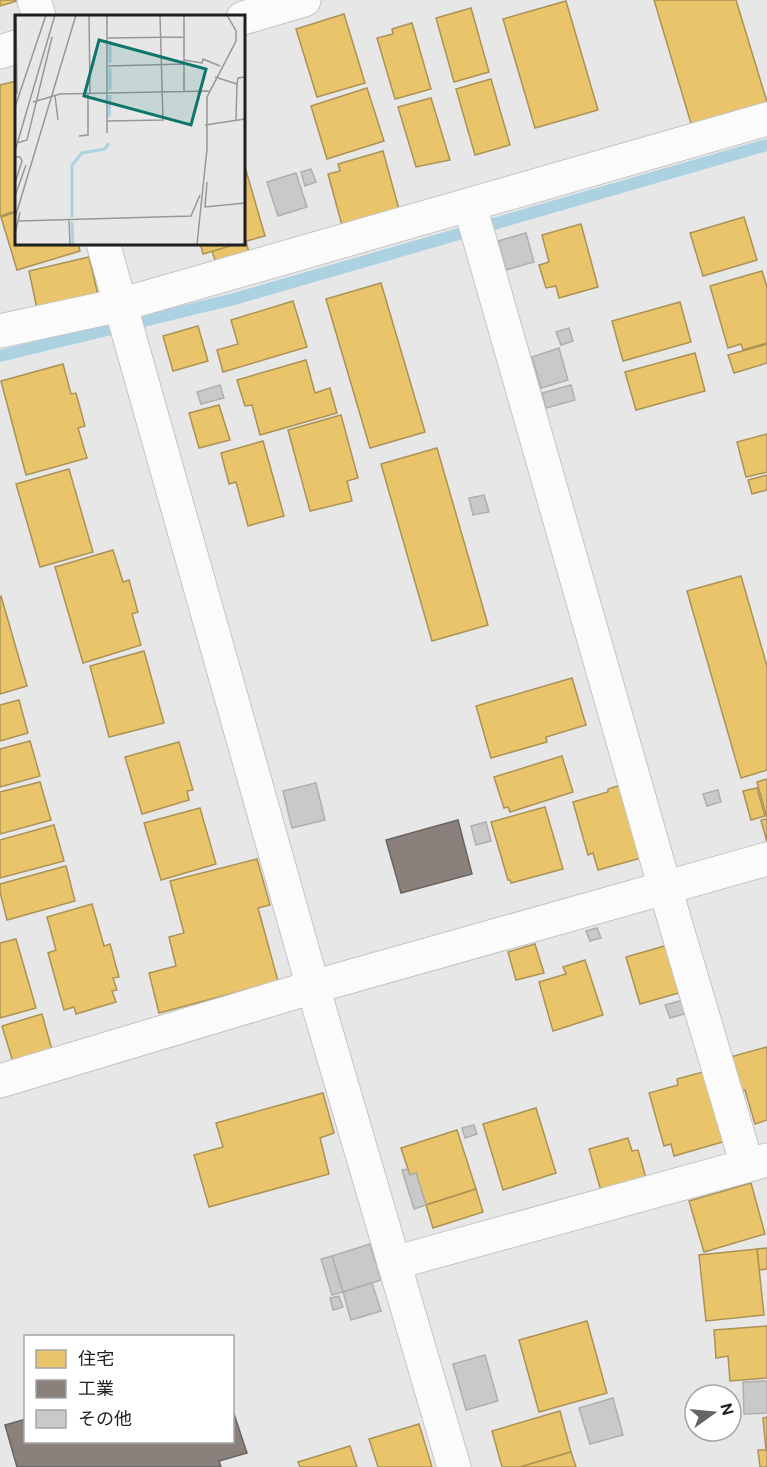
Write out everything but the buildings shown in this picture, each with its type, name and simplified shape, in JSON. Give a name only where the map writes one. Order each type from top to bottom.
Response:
[{"type":"street","points":[[34,0],[39,15]]},
{"type":"street","points":[[244,18],[284,3]]},
{"type":"street","points":[[0,52],[15,47]]},
{"type":"street","points":[[0,331],[120,305],[767,119]]},
{"type":"street","points":[[393,1263],[757,1162],[665,888],[470,206]]},
{"type":"street","points":[[103,244],[313,987],[454,1467]]},
{"type":"street","points":[[0,1081],[313,987],[767,859]]},
{"type":"waterway","points":[[0,356],[234,299],[767,145]]}]
